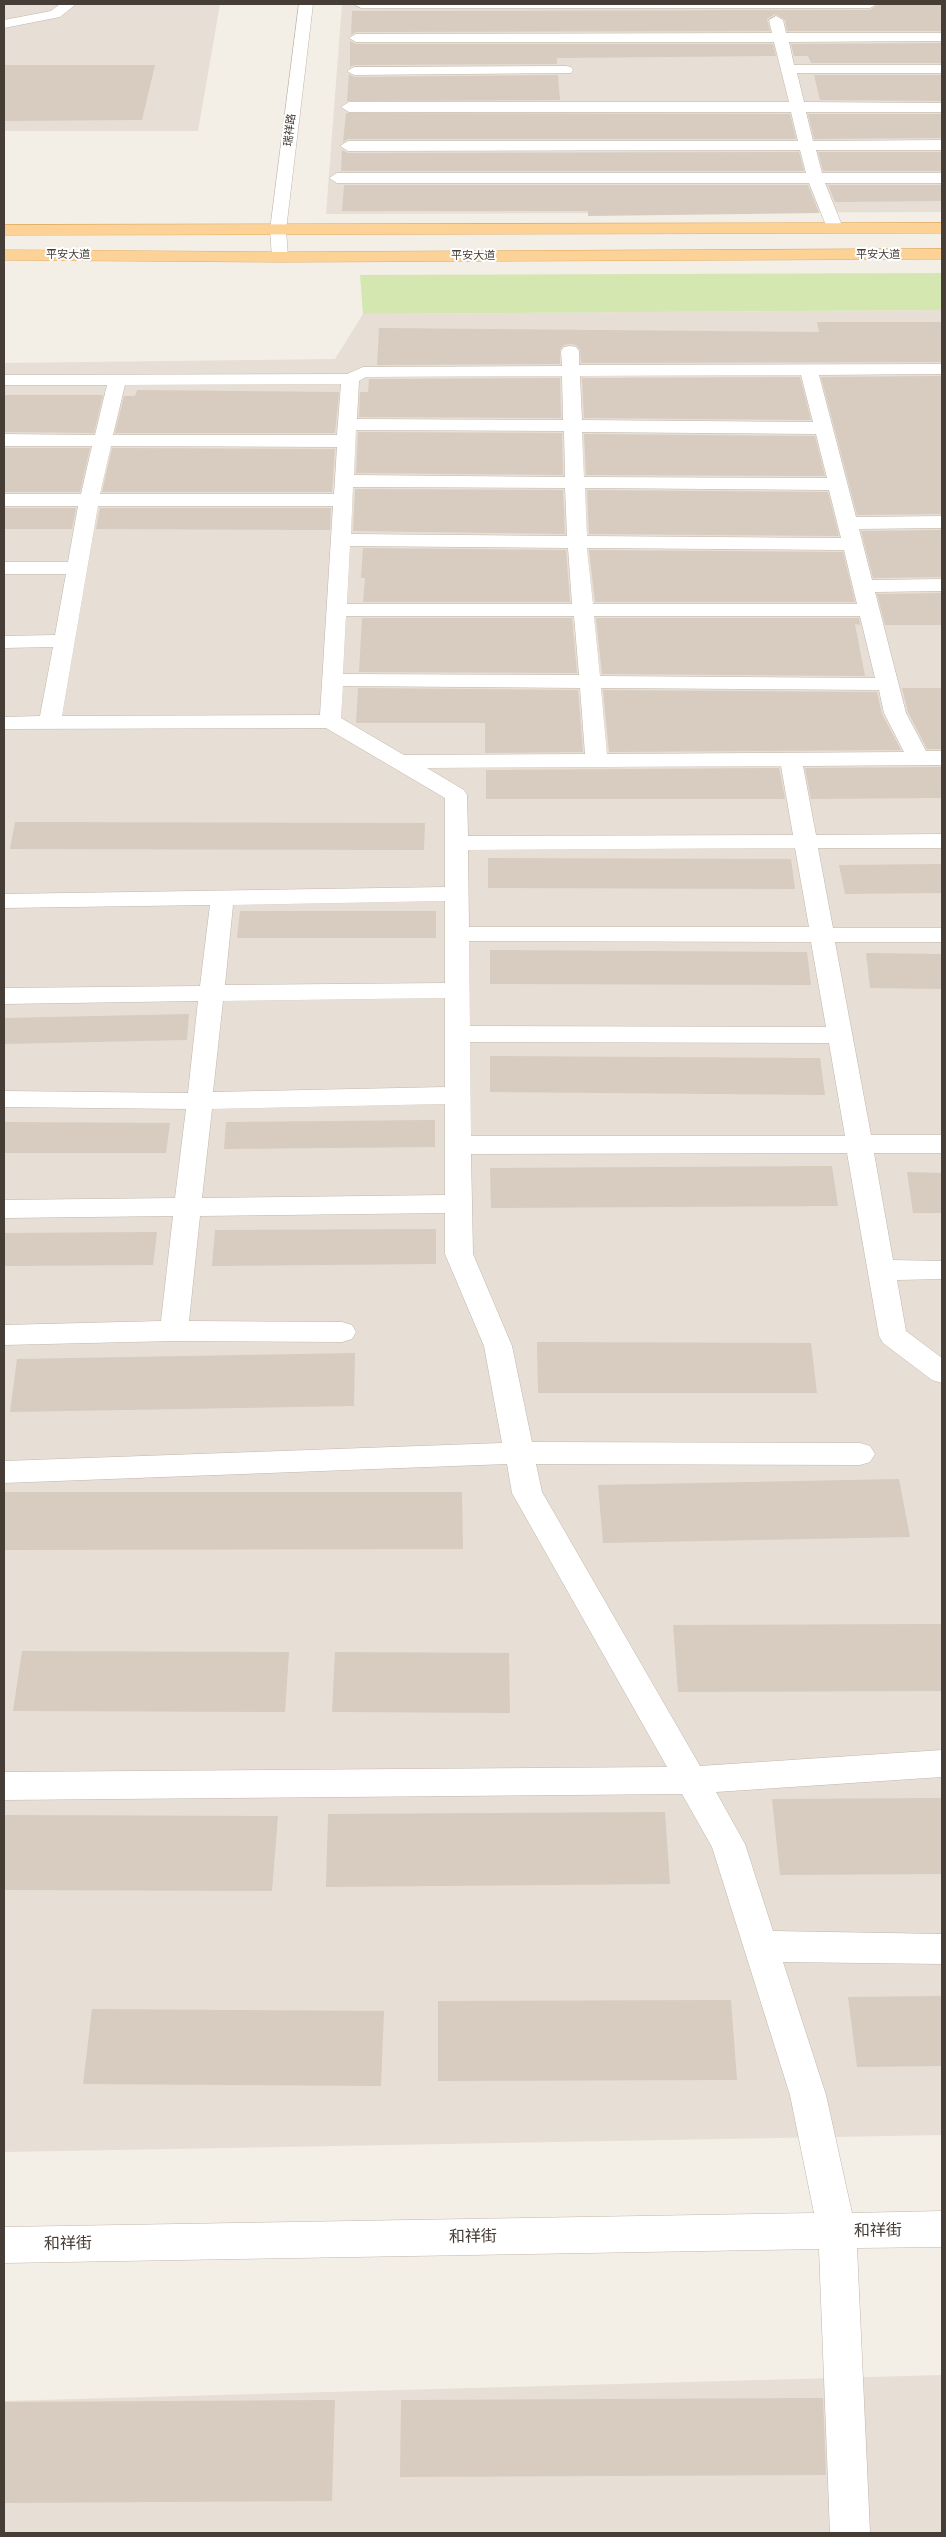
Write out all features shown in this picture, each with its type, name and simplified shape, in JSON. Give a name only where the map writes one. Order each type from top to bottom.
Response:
[{"type":"main road","name":"平安大道","points":[[4,230],[942,228]]},
{"type":"main road","name":"平安大道","points":[[4,255],[280,257],[942,254]]},
{"type":"street","points":[[4,24],[55,14],[70,4]]},
{"type":"street","name":"瑞祥路","points":[[280,257],[278,230],[306,4]]},
{"type":"street","points":[[361,4],[870,4]]},
{"type":"street","points":[[563,4],[573,178]]},
{"type":"street","points":[[773,4],[805,145],[815,179],[835,228]]},
{"type":"street","points":[[356,38],[942,37]]},
{"type":"street","points":[[788,69],[942,69]]},
{"type":"street","points":[[354,71],[566,70]]},
{"type":"street","points":[[349,107],[942,107]]},
{"type":"street","points":[[348,146],[942,144]]},
{"type":"street","points":[[337,178],[942,178]]},
{"type":"street","points":[[570,351],[577,542],[597,760]]},
{"type":"street","points":[[4,380],[350,379],[363,372],[942,369]]},
{"type":"street","points":[[809,370],[895,713],[918,758]]},
{"type":"street","points":[[50,723],[88,500],[117,379]]},
{"type":"street","points":[[330,722],[350,379]]},
{"type":"street","points":[[4,440],[103,440],[574,426],[824,428]]},
{"type":"street","points":[[4,500],[88,500],[576,482],[837,484]]},
{"type":"street","points":[[847,523],[942,522]]},
{"type":"street","points":[[342,540],[852,544]]},
{"type":"street","points":[[4,568],[77,568]]},
{"type":"street","points":[[863,586],[942,586]]},
{"type":"street","points":[[337,610],[869,610]]},
{"type":"street","points":[[4,642],[64,641]]},
{"type":"street","points":[[333,680],[888,684]]},
{"type":"street","points":[[4,723],[330,722],[456,795],[460,1254],[498,1346],[527,1493],[728,1844],[808,2095],[837,2231],[850,2533]]},
{"type":"street","points":[[399,762],[942,758]]},
{"type":"street","points":[[792,759],[893,1336],[942,1373]]},
{"type":"street","points":[[456,843],[942,841]]},
{"type":"street","points":[[4,901],[457,894]]},
{"type":"street","points":[[174,1331],[222,899]]},
{"type":"street","points":[[457,934],[942,935]]},
{"type":"street","points":[[4,996],[457,990]]},
{"type":"street","points":[[458,1034],[839,1035]]},
{"type":"street","points":[[4,1099],[199,1101],[458,1095]]},
{"type":"street","points":[[459,1145],[942,1144]]},
{"type":"street","points":[[4,1209],[459,1204]]},
{"type":"street","points":[[881,1270],[942,1270]]},
{"type":"street","points":[[4,1335],[174,1331],[342,1332]]},
{"type":"street","points":[[4,1472],[519,1453],[860,1454]]},
{"type":"street","points":[[4,1786],[690,1780],[942,1763]]},
{"type":"street","points":[[760,1946],[942,1949]]},
{"type":"street","name":"和祥街","points":[[4,2245],[942,2230]]},
{"type":"shaded area","points":[[4,4],[220,4],[198,131],[4,131]]},
{"type":"shaded area","points":[[342,4],[942,4],[942,212],[326,214]]},
{"type":"shaded area","points":[[942,310],[942,2135],[4,2152],[4,363],[335,359],[363,314]]},
{"type":"shaded area","points":[[942,2375],[942,2533],[4,2533],[4,2401]]},
{"type":"green space","points":[[942,273],[942,310],[363,314],[360,275]]},
{"type":"building","points":[[878,5],[942,5],[942,31],[787,31],[785,20],[775,14],[767,19],[770,31],[356,32],[351,35],[352,11],[870,10]]},
{"type":"building","points":[[350,41],[356,44],[773,44],[776,56],[557,58],[557,64],[354,65],[350,67]]},
{"type":"building","points":[[942,43],[942,63],[811,63],[808,56],[794,56],[791,44]]},
{"type":"building","points":[[4,65],[155,65],[142,120],[4,121]]},
{"type":"building","points":[[349,74],[354,77],[558,75],[560,100],[347,101]]},
{"type":"building","points":[[814,75],[942,75],[942,101],[820,100]]},
{"type":"building","points":[[346,113],[790,114],[796,139],[348,139],[343,142]]},
{"type":"building","points":[[808,114],[942,114],[942,138],[814,139]]},
{"type":"building","points":[[342,150],[348,153],[799,152],[804,171],[341,171]]},
{"type":"building","points":[[818,152],[942,152],[942,171],[823,171]]},
{"type":"building","points":[[344,185],[808,185],[819,213],[588,216],[588,211],[342,211]]},
{"type":"building","points":[[828,185],[942,185],[942,201],[835,202]]},
{"type":"building","points":[[817,322],[942,322],[942,362],[581,363],[580,350],[576,345],[570,344],[564,345],[560,350],[560,364],[377,365],[379,328],[819,332]]},
{"type":"building","points":[[942,376],[942,514],[857,515],[821,377]]},
{"type":"building","points":[[800,377],[811,420],[584,418],[582,378]]},
{"type":"building","points":[[560,378],[561,418],[359,417],[360,392],[368,392],[369,379]]},
{"type":"building","points":[[137,390],[339,392],[335,433],[115,433],[124,396],[135,396]]},
{"type":"building","points":[[4,395],[103,395],[94,433],[4,432]]},
{"type":"building","points":[[358,432],[562,433],[563,475],[356,473]]},
{"type":"building","points":[[584,434],[815,436],[825,476],[586,475]]},
{"type":"building","points":[[4,448],[90,448],[80,492],[4,492]]},
{"type":"building","points":[[112,448],[335,449],[332,492],[102,492]]},
{"type":"building","points":[[355,489],[563,490],[565,534],[353,531]]},
{"type":"building","points":[[587,490],[828,492],[839,536],[589,534]]},
{"type":"building","points":[[4,508],[76,508],[72,529],[4,529]]},
{"type":"building","points":[[100,508],[331,508],[330,530],[96,529]]},
{"type":"building","points":[[942,530],[942,577],[873,578],[861,531]]},
{"type":"building","points":[[363,548],[566,550],[570,602],[363,602],[365,578],[361,578]]},
{"type":"building","points":[[589,550],[843,552],[855,602],[595,602]]},
{"type":"building","points":[[942,593],[942,625],[885,625],[877,594]]},
{"type":"building","points":[[362,618],[572,618],[577,673],[359,672]]},
{"type":"building","points":[[596,618],[859,618],[860,625],[855,624],[865,676],[602,674]]},
{"type":"building","points":[[358,688],[578,690],[583,752],[485,753],[485,723],[356,723]]},
{"type":"building","points":[[902,688],[942,688],[942,749],[927,749],[908,712]]},
{"type":"building","points":[[603,690],[877,692],[882,714],[901,750],[609,752]]},
{"type":"building","points":[[942,767],[942,798],[811,799],[805,768]]},
{"type":"building","points":[[779,768],[785,799],[486,799],[486,770]]},
{"type":"building","points":[[15,822],[425,823],[424,850],[10,849]]},
{"type":"building","points":[[488,858],[791,859],[795,889],[488,888]]},
{"type":"building","points":[[942,864],[942,893],[845,894],[839,865]]},
{"type":"building","points":[[240,911],[436,911],[436,938],[237,938]]},
{"type":"building","points":[[490,950],[807,952],[811,985],[490,984]]},
{"type":"building","points":[[866,953],[942,954],[942,989],[870,988]]},
{"type":"building","points":[[189,1014],[187,1040],[4,1044],[4,1018]]},
{"type":"building","points":[[490,1056],[820,1058],[825,1095],[490,1092]]},
{"type":"building","points":[[435,1120],[435,1147],[224,1149],[226,1122]]},
{"type":"building","points":[[4,1122],[170,1123],[166,1153],[4,1153]]},
{"type":"building","points":[[832,1166],[838,1206],[491,1208],[490,1168]]},
{"type":"building","points":[[907,1172],[942,1173],[942,1213],[913,1213]]},
{"type":"building","points":[[436,1229],[436,1264],[212,1266],[215,1230]]},
{"type":"building","points":[[157,1232],[153,1265],[4,1266],[4,1233]]},
{"type":"building","points":[[537,1342],[811,1343],[817,1393],[538,1393]]},
{"type":"building","points":[[355,1353],[354,1406],[10,1412],[17,1359]]},
{"type":"building","points":[[899,1479],[910,1537],[603,1543],[598,1485]]},
{"type":"building","points":[[4,1492],[462,1492],[463,1549],[4,1550]]},
{"type":"building","points":[[942,1624],[942,1691],[678,1692],[673,1625]]},
{"type":"building","points":[[22,1651],[289,1652],[285,1712],[13,1711]]},
{"type":"building","points":[[335,1652],[509,1653],[510,1713],[332,1712]]},
{"type":"building","points":[[942,1798],[942,1874],[780,1875],[772,1799]]},
{"type":"building","points":[[665,1812],[670,1884],[326,1887],[328,1814]]},
{"type":"building","points":[[4,1815],[278,1816],[272,1891],[4,1890]]},
{"type":"building","points":[[942,1996],[942,2066],[857,2067],[848,1997]]},
{"type":"building","points":[[731,2000],[737,2080],[438,2081],[438,2001]]},
{"type":"building","points":[[92,2009],[384,2011],[381,2086],[83,2084]]},
{"type":"building","points":[[823,2398],[826,2475],[400,2477],[401,2400]]},
{"type":"building","points":[[335,2400],[332,2501],[4,2503],[4,2402]]}]
